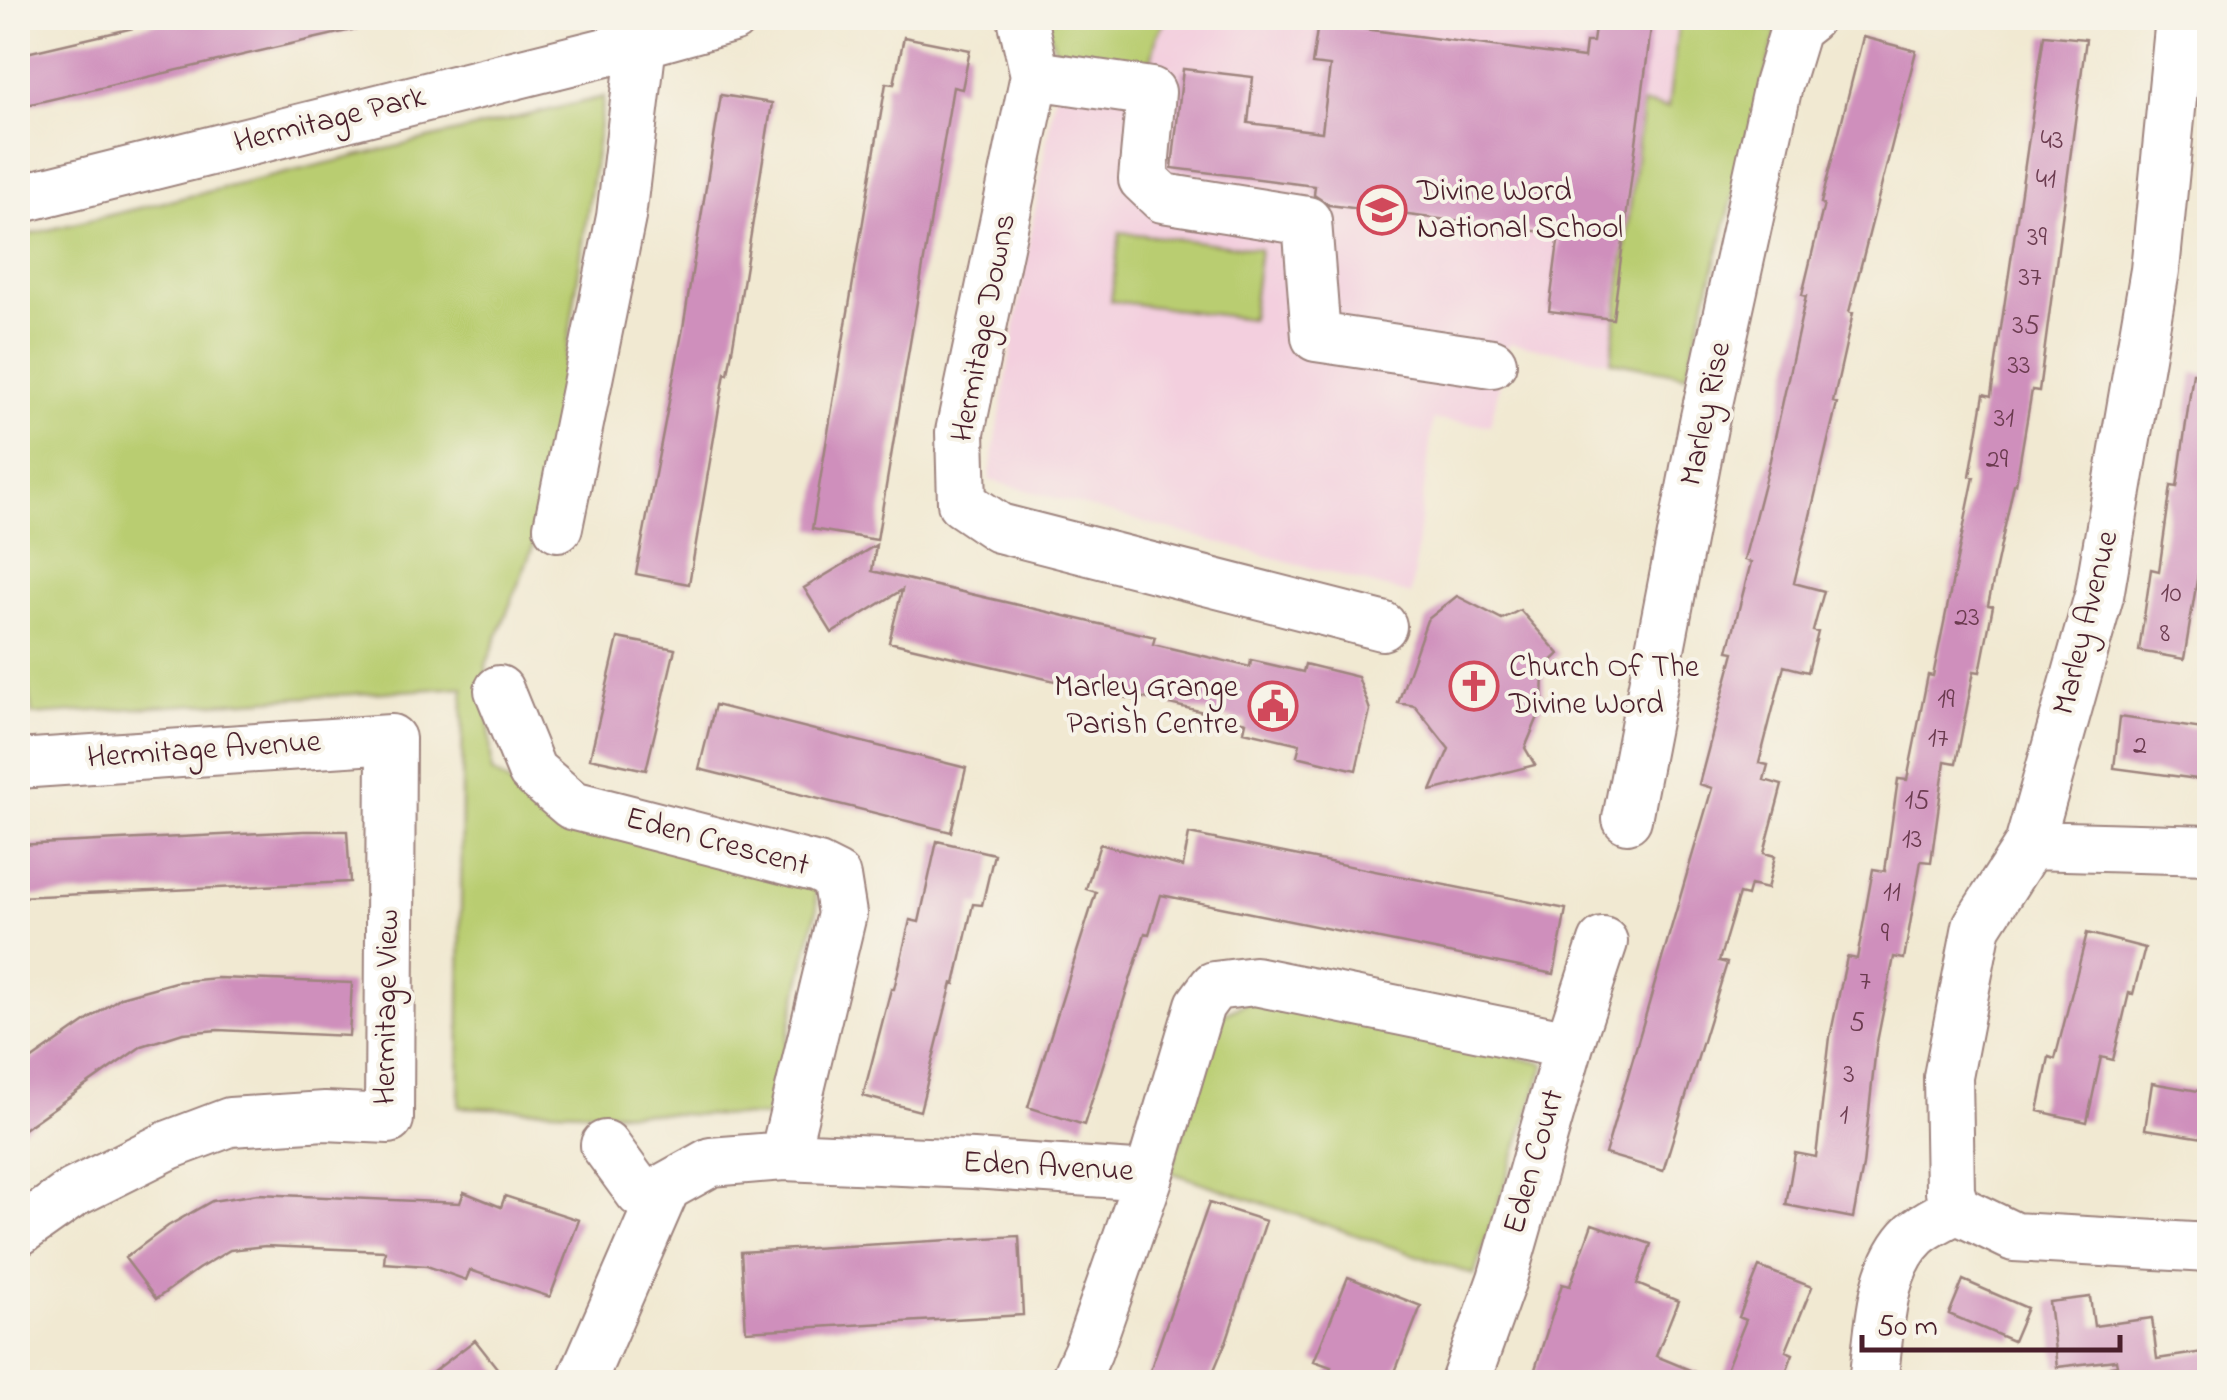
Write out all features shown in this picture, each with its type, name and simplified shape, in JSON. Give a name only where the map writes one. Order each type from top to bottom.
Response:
[{"type":"street","name":"Hermitage Park","points":[[18,199],[732,18]]},
{"type":"street","name":"Hermitage Downs","points":[[1022,18],[1036,75],[960,432],[962,503],[999,528],[1382,626]]},
{"type":"street","name":"Marley Rise","points":[[1627,819],[1704,422],[1778,85],[1795,29],[1809,18]]},
{"type":"street","name":"Marley Avenue","points":[[1956,1210],[1950,1192],[1948,1077],[1977,926],[2029,845],[2102,577],[2155,270],[2180,18]]},
{"type":"street","points":[[558,527],[620,217],[642,43]]},
{"type":"street","points":[[1036,75],[1151,92],[1143,180],[1163,198],[1306,221],[1316,337],[1492,364]]},
{"type":"street","name":"Eden Crescent","points":[[498,690],[532,771],[572,805],[800,864],[836,877],[842,914],[784,1156]]},
{"type":"street","name":"Hermitage Avenue","points":[[18,764],[391,739]]},
{"type":"street","name":"Hermitage View","points":[[18,1232],[73,1193],[169,1144],[230,1122],[325,1116],[389,1119],[391,739]]},
{"type":"street","points":[[2029,845],[2210,850]]},
{"type":"street","name":"Eden Court","points":[[1464,1382],[1502,1279],[1603,942]]},
{"type":"street","name":"Eden Avenue","points":[[662,1195],[711,1162],[784,1156],[1148,1176],[1200,1005],[1214,986],[1255,981],[1569,1045]]},
{"type":"street","points":[[581,1382],[662,1195],[640,1193],[605,1145]]},
{"type":"street","points":[[1074,1382],[1148,1176]]},
{"type":"street","points":[[1873,1382],[1889,1277],[1897,1259],[1916,1234],[1956,1210],[2014,1238],[2210,1248]]},
{"type":"shaded area","name":"Divine Word National School","points":[[1167,18],[1704,18],[1686,375],[1509,343],[1490,425],[1433,420],[1411,595],[989,480],[1060,63],[1147,78],[1157,35]]},
{"type":"green space","points":[[1044,18],[1167,18],[1157,35],[1147,78],[1060,63]]},
{"type":"green space","points":[[1679,18],[1704,18],[1777,30],[1686,375],[1611,361],[1643,104],[1668,108]]},
{"type":"green space","points":[[604,97],[542,524],[486,665],[492,772],[566,819],[814,878],[817,909],[769,1117],[459,1107],[463,687],[32,715],[18,619],[18,237]]},
{"type":"green space","points":[[1120,232],[1260,249],[1251,319],[1111,301]]},
{"type":"green space","points":[[1259,997],[1545,1064],[1474,1275],[1170,1172],[1222,1014]]},
{"type":"building","points":[[176,18],[355,18],[356,29],[18,107],[18,55]]},
{"type":"building","points":[[1596,21],[1651,28],[1613,319],[1549,311],[1559,234],[1329,205],[1314,195],[1315,186],[1172,168],[1183,69],[1253,77],[1248,123],[1322,132],[1330,66],[1312,64],[1318,23],[1584,58],[1586,42],[1593,42]]},
{"type":"building","points":[[2044,35],[2086,39],[2039,391],[2032,390],[2016,484],[1988,605],[1993,606],[1980,672],[1974,671],[1956,763],[1945,761],[1931,862],[1921,861],[1904,959],[1894,957],[1876,1047],[1853,1218],[1786,1205],[1795,1153],[1816,1157],[1830,1037],[1847,957],[1857,959],[1873,869],[1885,871],[1898,779],[1907,780],[1928,675],[1933,676],[1974,477],[1970,476],[1984,394],[1991,396]]},
{"type":"building","points":[[904,37],[970,50],[962,89],[953,87],[877,540],[812,529],[886,83],[894,84]]},
{"type":"building","points":[[1863,37],[1916,51],[1849,312],[1853,313],[1833,402],[1837,403],[1794,583],[1824,591],[1813,631],[1818,632],[1808,672],[1784,666],[1759,763],[1768,765],[1764,780],[1782,785],[1764,853],[1775,856],[1767,889],[1750,885],[1747,896],[1739,894],[1719,961],[1727,963],[1663,1171],[1605,1154],[1712,788],[1699,784],[1734,652],[1728,651],[1751,562],[1744,560],[1806,296],[1802,295],[1824,204],[1821,203]]},
{"type":"building","points":[[721,95],[772,103],[689,584],[636,574],[683,328]]},
{"type":"building","points":[[2193,373],[2210,374],[2210,523],[2184,659],[2139,651],[2151,569],[2159,571],[2171,486],[2177,487]]},
{"type":"building","points":[[876,545],[872,571],[1155,637],[1153,644],[1250,667],[1251,660],[1303,672],[1305,664],[1358,677],[1370,710],[1356,770],[1297,756],[1300,744],[1244,731],[1246,722],[889,642],[902,590],[832,633],[804,588]]},
{"type":"building","name":"Church Of The Divine Word","points":[[1457,596],[1502,619],[1520,610],[1559,654],[1544,668],[1543,705],[1525,748],[1535,765],[1431,791],[1449,749],[1415,706],[1398,703],[1427,620]]},
{"type":"building","points":[[618,638],[675,649],[646,770],[590,758]]},
{"type":"building","points":[[715,705],[966,768],[951,832],[699,769]]},
{"type":"building","points":[[2120,717],[2210,730],[2205,780],[2114,768]]},
{"type":"building","points":[[347,831],[350,882],[18,897],[18,845]]},
{"type":"building","points":[[1189,834],[1566,909],[1554,974],[1161,895],[1149,934],[1145,933],[1084,1125],[1028,1107],[1096,892],[1086,889],[1100,844],[1183,867]]},
{"type":"building","points":[[937,841],[994,854],[982,905],[973,904],[920,1111],[863,1096],[910,920],[919,922]]},
{"type":"building","points":[[2087,933],[2145,948],[2133,994],[2129,993],[2113,1060],[2101,1057],[2087,1122],[2038,1111],[2049,1057],[2055,1059]]},
{"type":"building","points":[[217,978],[352,983],[349,1036],[218,1030],[183,1033],[142,1046],[18,1133],[18,1069],[121,997],[175,982]]},
{"type":"building","points":[[2152,1083],[2210,1093],[2210,1139],[2145,1129]]},
{"type":"building","points":[[464,1192],[501,1207],[505,1196],[579,1220],[550,1297],[470,1270],[466,1280],[427,1266],[384,1263],[385,1251],[265,1246],[230,1250],[156,1299],[125,1258],[168,1226],[212,1201],[258,1194],[460,1203]]},
{"type":"building","points":[[1209,1203],[1266,1221],[1227,1339],[1209,1382],[1146,1382]]},
{"type":"building","points":[[1592,1224],[1651,1244],[1637,1284],[1678,1301],[1656,1356],[1719,1382],[1531,1382],[1562,1284],[1570,1286]]},
{"type":"building","points":[[1019,1236],[1023,1315],[746,1331],[741,1252]]},
{"type":"building","points":[[1759,1267],[1812,1287],[1786,1351],[1793,1354],[1782,1382],[1721,1382],[1746,1320],[1739,1317]]},
{"type":"building","points":[[1348,1277],[1421,1306],[1391,1382],[1324,1382],[1331,1367],[1314,1361]]},
{"type":"building","points":[[1963,1280],[2027,1308],[2013,1341],[1949,1314]]},
{"type":"building","points":[[2090,1297],[2094,1326],[2152,1318],[2157,1359],[2210,1351],[2210,1382],[2111,1382],[2110,1366],[2117,1365],[2116,1360],[2057,1367],[2049,1302]]},
{"type":"building","points":[[475,1340],[508,1382],[420,1382]]},
{"type":"place","name":"Divine Word National School","points":[[1382,210]]},
{"type":"place","name":"Church Of The Divine Word","points":[[1474,686]]},
{"type":"place","name":"Marley Grange Parish Centre","points":[[1273,706]]}]
